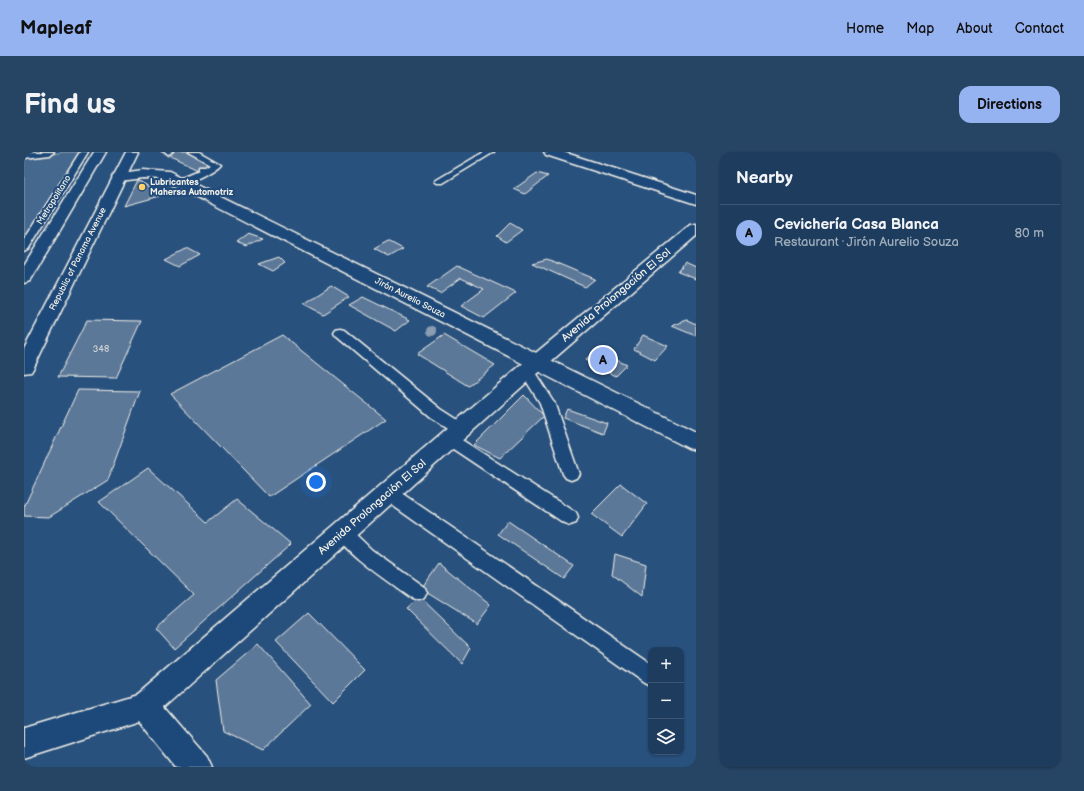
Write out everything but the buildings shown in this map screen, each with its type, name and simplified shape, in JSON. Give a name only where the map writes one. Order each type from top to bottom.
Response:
[{"type":"street","points":[[24,278],[100,152]]},
{"type":"street","name":"Republic of Panama Avenue","points":[[24,366],[132,152]]},
{"type":"street","points":[[550,152],[696,200]]},
{"type":"street","name":"Jirón Aurelio Souza","points":[[119,177],[155,174],[165,175],[181,182],[532,366],[696,442]]},
{"type":"street","name":"Avenida Prolongación El Sol","points":[[24,743],[145,706],[532,366],[696,228]]},
{"type":"street","points":[[145,706],[196,767]]},
{"type":"lane","points":[[24,155],[50,152]]},
{"type":"lane","name":"Metropolitano","points":[[24,248],[84,152]]},
{"type":"lane","points":[[181,182],[216,164],[192,152]]},
{"type":"lane","points":[[440,181],[490,152]]},
{"type":"lane","points":[[340,333],[436,413],[455,434],[570,518]]},
{"type":"lane","points":[[532,366],[547,402],[571,474]]},
{"type":"lane","points":[[388,493],[648,674]]},
{"type":"lane","points":[[343,532],[366,555],[418,593]]},
{"type":"shaded area","points":[[62,152],[79,152],[24,240],[24,159]]},
{"type":"place","name":"Lubricantes Mahersa Automotriz","points":[[142,187]]},
{"type":"place","name":"Cevichería Casa Blanca","points":[[603,360]]}]
